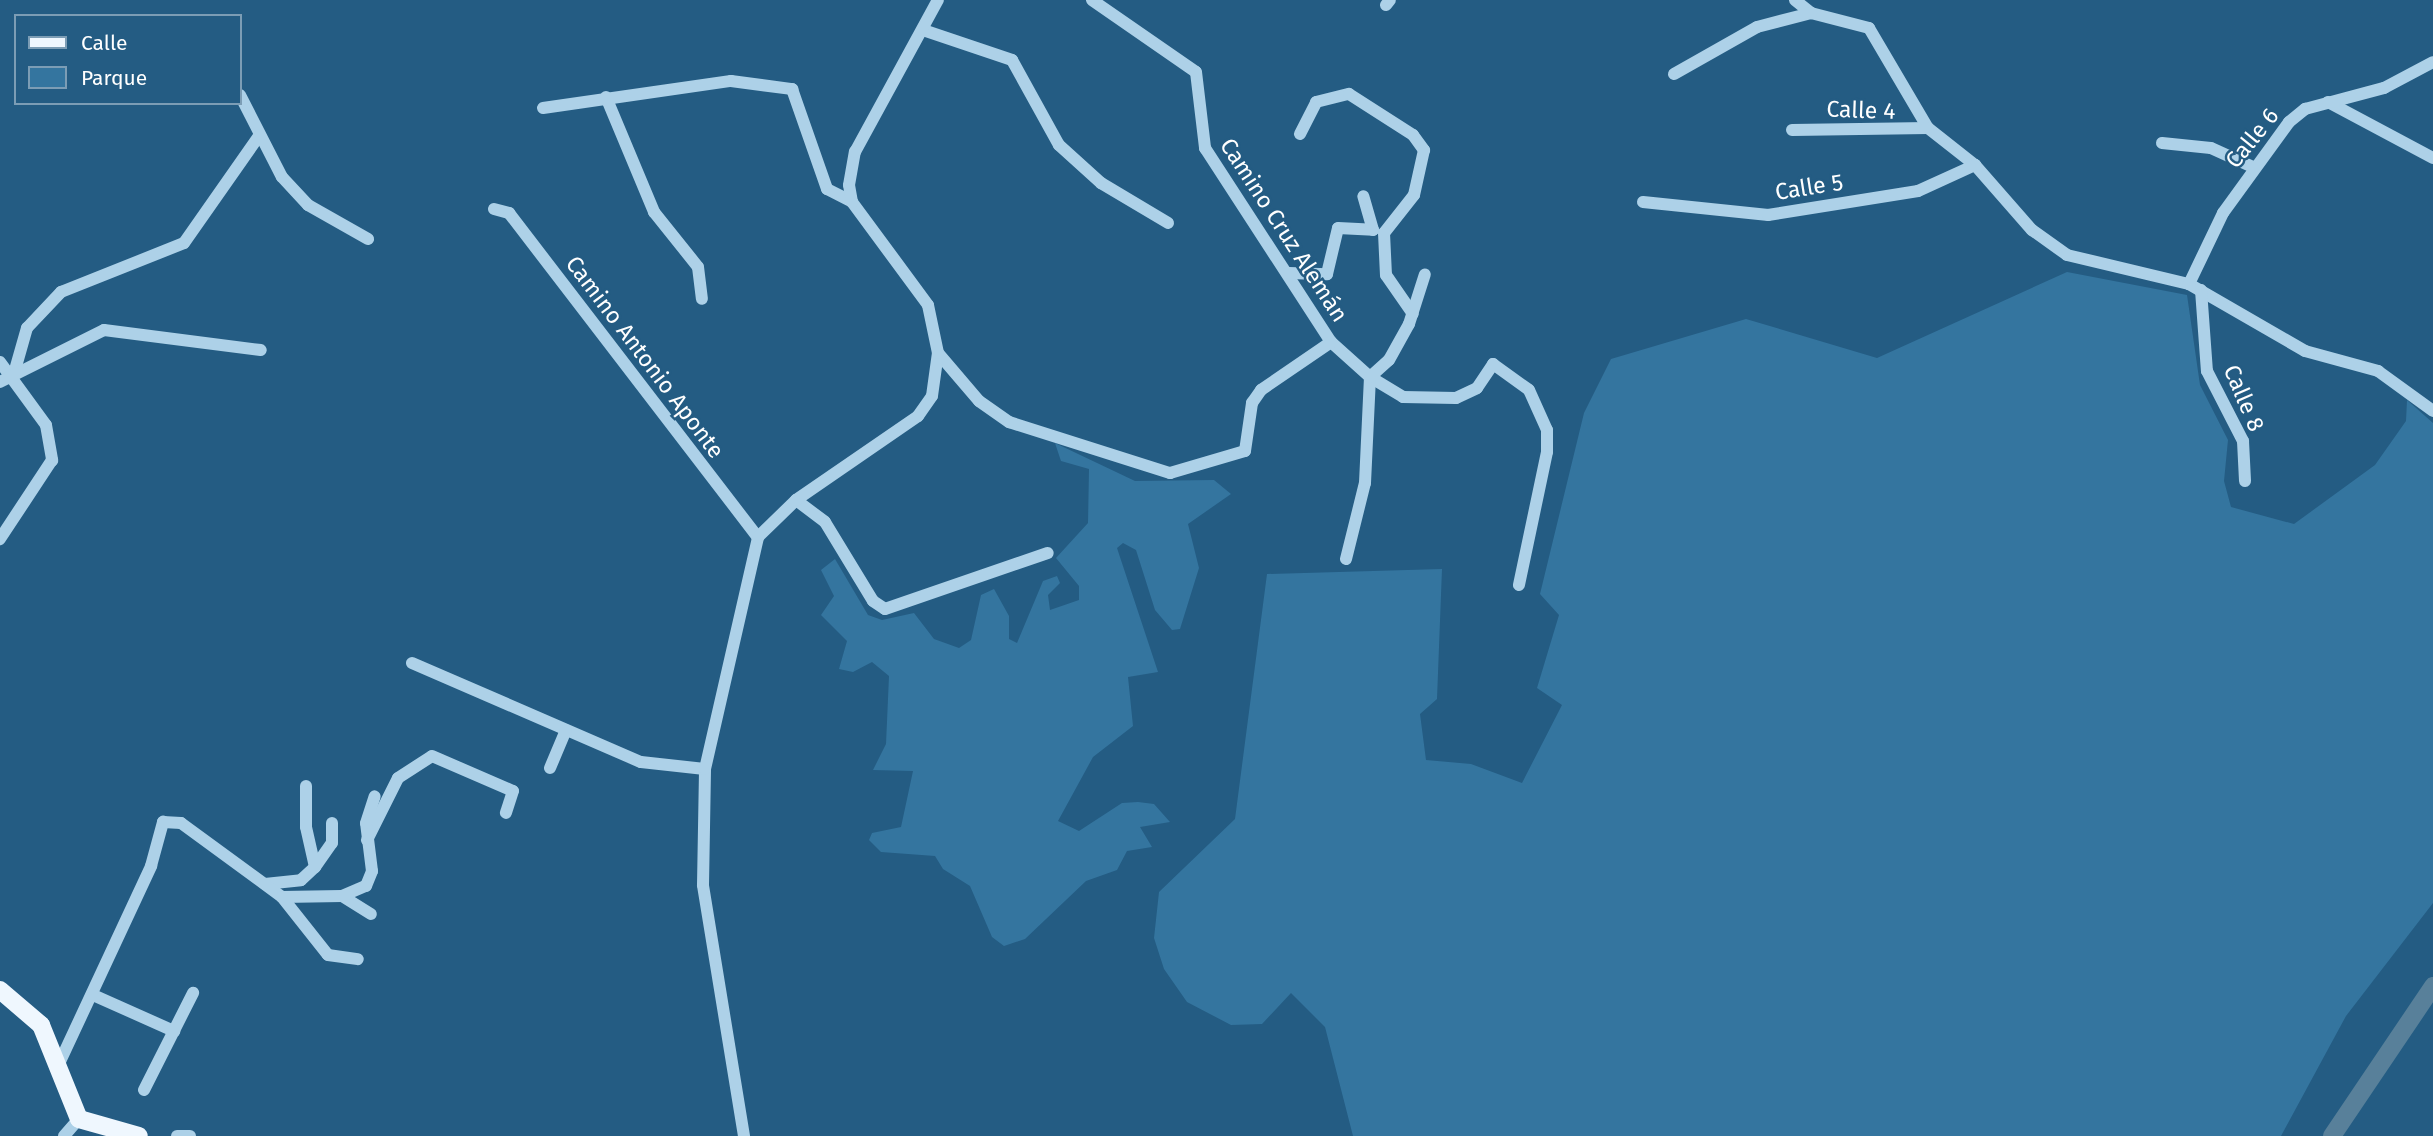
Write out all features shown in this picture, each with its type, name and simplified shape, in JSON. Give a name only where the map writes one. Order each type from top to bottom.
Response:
[{"type":"main road","points":[[0,989],[41,1025],[79,1119],[139,1136]]},
{"type":"street","points":[[852,202],[855,152],[938,0]]},
{"type":"street","name":"Camino Cruz Alemán","points":[[1092,0],[1196,72],[1205,148],[1289,273],[1331,342],[1370,377],[1404,397],[1456,398],[1477,388],[1493,364],[1529,390],[1547,430],[1519,584]]},
{"type":"street","points":[[1795,0],[1811,13],[1869,28],[1928,128],[1975,165],[2032,230],[2077,260],[2195,287],[2305,351],[2378,371],[2433,411]]},
{"type":"street","points":[[1674,74],[1757,27],[1811,13]]},
{"type":"street","points":[[923,30],[1012,60],[1059,145],[1101,183],[1168,223]]},
{"type":"street","name":"Calle 6","points":[[2195,287],[2253,167],[2289,122],[2328,102],[2401,79],[2433,62]]},
{"type":"street","points":[[543,108],[731,81],[792,89],[827,189],[852,202],[928,305],[938,353],[932,396],[919,416],[796,500],[758,537],[705,769],[703,884],[744,1136]]},
{"type":"street","points":[[1300,134],[1316,103],[1349,94],[1413,135],[1424,150],[1414,195],[1384,233],[1386,275],[1413,314]]},
{"type":"street","points":[[606,97],[654,212],[698,267],[702,299]]},
{"type":"street","points":[[242,99],[282,177],[308,205],[368,239]]},
{"type":"street","points":[[2328,102],[2433,158]]},
{"type":"street","name":"Calle 4","points":[[1792,130],[1928,128]]},
{"type":"street","points":[[9,376],[27,328],[61,292],[184,243],[259,136]]},
{"type":"street","points":[[2162,143],[2211,148],[2253,167]]},
{"type":"street","name":"Calle 5","points":[[1643,202],[1768,215],[1918,191],[1975,165]]},
{"type":"street","points":[[1289,273],[1327,274],[1338,228],[1373,230],[1363,197]]},
{"type":"street","name":"Camino Antonio Aponte","points":[[494,209],[509,214],[758,537]]},
{"type":"street","points":[[1346,559],[1365,483],[1370,377],[1390,360],[1413,314],[1425,274]]},
{"type":"street","name":"Calle 8","points":[[2195,287],[2207,370],[2243,441],[2245,481]]},
{"type":"street","points":[[9,376],[104,330],[261,350]]},
{"type":"street","points":[[938,353],[979,401],[1009,422],[1170,473],[1245,451],[1252,403],[1261,390],[1331,342]]},
{"type":"street","points":[[0,362],[46,425],[52,460],[0,539]]},
{"type":"street","points":[[796,500],[825,522],[873,601],[885,608],[1048,553]]},
{"type":"street","points":[[412,663],[640,762],[705,769]]},
{"type":"street","points":[[550,768],[566,730]]},
{"type":"street","points":[[367,840],[398,778],[432,756],[513,791],[506,813]]},
{"type":"street","points":[[306,786],[306,827],[315,867]]},
{"type":"street","points":[[282,897],[342,896],[366,886],[373,871],[367,840],[375,796]]},
{"type":"street","points":[[57,1068],[151,866],[163,822],[181,823],[282,897],[328,955],[358,959]]},
{"type":"street","points":[[265,884],[301,880],[315,867],[332,844],[332,823]]},
{"type":"street","points":[[342,896],[371,914]]},
{"type":"street","points":[[144,1090],[193,993]]},
{"type":"street","points":[[93,995],[174,1031]]},
{"type":"street","points":[[64,1136],[79,1119]]},
{"type":"street","points":[[177,1136],[190,1136]]},
{"type":"green space","points":[[2067,272],[2187,295],[2200,385],[2228,440],[2224,481],[2231,507],[2294,524],[2375,465],[2406,421],[2407,400],[2433,423],[2433,903],[2346,1016],[2281,1136],[1353,1136],[1325,1027],[1291,993],[1262,1024],[1231,1025],[1187,1002],[1164,969],[1154,938],[1159,892],[1235,819],[1267,574],[1442,569],[1437,699],[1420,714],[1426,760],[1471,764],[1522,783],[1562,705],[1537,688],[1559,615],[1540,594],[1584,413],[1611,359],[1746,319],[1877,358]]},
{"type":"green space","points":[[1055,443],[1135,481],[1214,480],[1231,494],[1188,524],[1199,568],[1180,629],[1172,630],[1155,610],[1136,550],[1123,543],[1117,548],[1158,672],[1128,677],[1133,726],[1093,757],[1058,821],[1079,831],[1122,803],[1138,802],[1154,804],[1170,822],[1140,827],[1152,847],[1127,851],[1117,870],[1086,881],[1025,939],[1004,946],[992,937],[970,886],[943,869],[935,856],[881,852],[869,840],[872,833],[901,827],[913,771],[873,770],[886,744],[889,676],[872,662],[853,672],[839,669],[847,641],[821,615],[834,596],[821,570],[835,559],[868,615],[882,620],[914,613],[934,639],[959,648],[971,640],[981,595],[994,589],[1009,616],[1009,639],[1017,643],[1043,581],[1057,576],[1060,583],[1048,595],[1050,610],[1079,600],[1079,586],[1056,558],[1088,523],[1089,469],[1061,461]]},
{"type":"waterway","points":[[2332,1136],[2433,986]]}]
